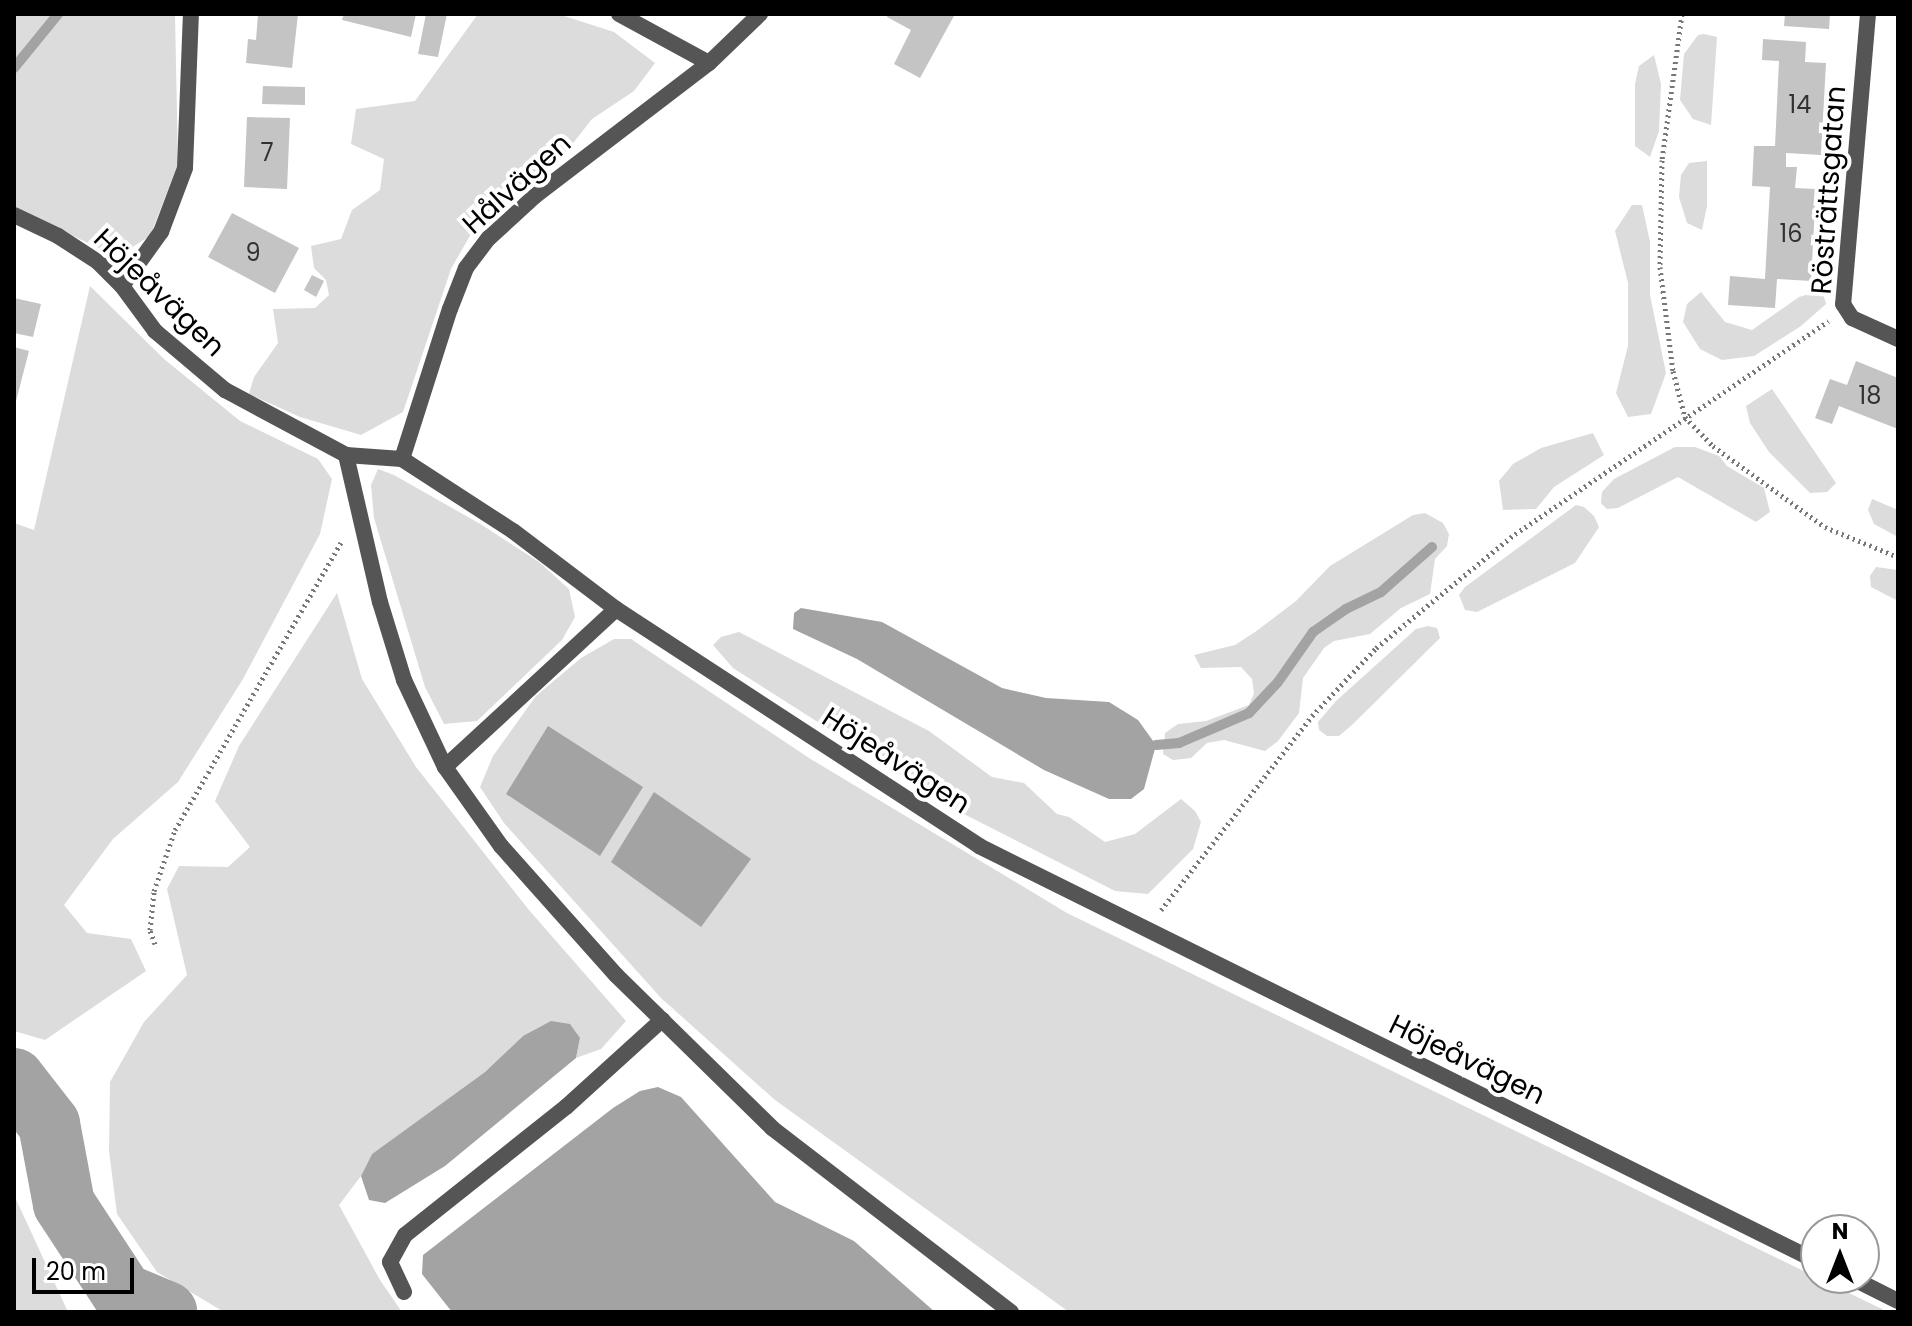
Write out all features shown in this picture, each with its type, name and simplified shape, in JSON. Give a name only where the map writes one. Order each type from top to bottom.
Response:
[{"type":"street","points":[[122,286],[161,232],[185,168],[191,14]]},
{"type":"street","points":[[619,14],[709,63]]},
{"type":"street","name":"Hålvägen","points":[[402,459],[450,309],[466,268],[481,248],[535,196],[709,63],[760,14]]},
{"type":"street","name":"Rösträttsgatan","points":[[1868,14],[1843,304],[1852,318],[1898,339]]},
{"type":"street","name":"Höjeåvägen","points":[[14,215],[98,262],[122,286],[155,331],[225,390],[346,455],[402,459],[513,531],[616,609],[979,846],[1800,1253]]},
{"type":"street","points":[[346,455],[380,602],[404,680],[445,767],[501,846],[616,975],[772,1128],[1011,1312]]},
{"type":"street","points":[[445,767],[616,609]]},
{"type":"street","points":[[404,1292],[390,1262],[405,1235],[566,1107],[662,1020]]},
{"type":"street","points":[[1880,1292],[1898,1301]]},
{"type":"path","points":[[1682,14],[1662,160],[1660,267],[1673,371],[1685,417],[1713,446],[1825,527],[1898,557]]},
{"type":"path","points":[[1145,930],[1312,716],[1376,648],[1515,534],[1685,417],[1822,328],[1843,304]]},
{"type":"path","points":[[155,944],[150,930],[154,891],[175,830],[359,510]]},
{"type":"shaded area","points":[[14,14],[175,14],[178,164],[150,236],[126,251],[107,252],[14,208]]},
{"type":"shaded area","points":[[478,14],[558,14],[614,32],[655,63],[634,91],[592,119],[563,156],[480,218],[451,269],[403,412],[361,435],[300,417],[249,394],[254,377],[278,343],[273,309],[315,308],[329,295],[326,280],[314,268],[311,246],[341,239],[352,210],[380,190],[384,159],[351,144],[356,109],[415,101]]},
{"type":"shaded area","points":[[1698,35],[1717,37],[1711,125],[1693,119],[1680,100],[1684,54]]},
{"type":"shaded area","points":[[1654,55],[1661,84],[1659,131],[1650,157],[1635,146],[1635,84],[1639,66]]},
{"type":"shaded area","points":[[1707,161],[1707,206],[1702,230],[1687,223],[1679,197],[1681,175],[1689,163]]},
{"type":"shaded area","points":[[1632,205],[1642,205],[1650,242],[1650,295],[1666,373],[1651,414],[1628,417],[1616,393],[1628,346],[1628,283],[1615,231]]},
{"type":"shaded area","points":[[90,286],[164,359],[240,421],[318,459],[332,479],[320,534],[243,679],[178,782],[113,839],[64,905],[87,933],[131,939],[146,971],[45,1040],[14,1031],[14,523],[34,530]]},
{"type":"shaded area","points":[[1822,290],[1826,304],[1801,326],[1754,356],[1722,360],[1700,349],[1683,322],[1687,304],[1701,292],[1725,322],[1752,330],[1799,297]]},
{"type":"shaded area","points":[[1772,389],[1836,483],[1827,492],[1810,493],[1769,452],[1750,423],[1746,406]]},
{"type":"shaded area","points":[[1593,433],[1604,455],[1554,487],[1536,509],[1503,510],[1499,481],[1513,464],[1541,448]]},
{"type":"shaded area","points":[[1675,447],[1695,447],[1719,456],[1727,466],[1764,488],[1770,512],[1756,522],[1678,477],[1618,508],[1607,509],[1601,503],[1602,492],[1614,479]]},
{"type":"shaded area","points":[[378,469],[482,525],[539,562],[569,589],[575,617],[562,640],[477,721],[444,724],[425,687],[374,518],[371,485]]},
{"type":"shaded area","points":[[1872,499],[1898,510],[1898,537],[1874,524],[1868,510]]},
{"type":"shaded area","points":[[1576,505],[1584,507],[1594,516],[1599,527],[1575,563],[1477,612],[1465,610],[1459,595],[1465,587]]},
{"type":"shaded area","points":[[1425,513],[1443,523],[1449,534],[1447,546],[1435,559],[1430,594],[1401,608],[1370,634],[1334,641],[1324,648],[1303,678],[1299,713],[1278,741],[1265,751],[1224,740],[1207,743],[1191,758],[1173,760],[1163,754],[1165,733],[1178,724],[1206,721],[1249,705],[1254,693],[1252,679],[1241,667],[1201,668],[1194,655],[1235,645],[1296,601],[1330,566],[1413,515]]},
{"type":"shaded area","points":[[1876,567],[1898,570],[1898,601],[1871,587],[1870,576]]},
{"type":"shaded area","points":[[337,593],[362,679],[416,767],[529,910],[626,1021],[601,1049],[576,1058],[580,1038],[523,1036],[485,1072],[372,1154],[361,1176],[339,1205],[380,1280],[402,1312],[224,1312],[157,1272],[117,1214],[109,1151],[110,1082],[144,1022],[187,975],[167,889],[179,866],[228,867],[250,847],[215,801],[239,746]]},
{"type":"shaded area","points":[[801,608],[882,622],[1002,688],[1046,698],[1109,702],[1138,720],[1156,745],[1144,789],[1131,799],[1109,799],[1044,770],[857,659],[793,629],[794,613]]},
{"type":"shaded area","points":[[1428,626],[1437,628],[1440,638],[1352,725],[1339,736],[1327,736],[1319,730],[1318,722],[1336,701],[1416,629]]},
{"type":"shaded area","points":[[739,632],[929,731],[992,777],[1024,783],[1057,814],[1069,817],[1105,842],[1135,834],[1181,799],[1195,811],[1201,822],[1193,849],[1148,894],[1115,891],[956,810],[733,668],[713,645],[721,637]]},
{"type":"shaded area","points":[[614,639],[631,639],[809,758],[1067,913],[1800,1269],[1800,1294],[1851,1294],[1888,1312],[1069,1312],[775,1100],[661,998],[504,823],[480,787],[493,756],[536,696],[581,658]]},
{"type":"shaded area","points":[[548,726],[643,787],[600,856],[506,794]]},
{"type":"shaded area","points":[[654,792],[751,859],[701,927],[611,862]]},
{"type":"shaded area","points":[[551,1021],[570,1024],[580,1038],[576,1058],[445,1166],[385,1203],[369,1200],[361,1176],[372,1154],[485,1072],[523,1036]]},
{"type":"shaded area","points":[[658,1087],[681,1097],[775,1202],[854,1241],[935,1312],[452,1312],[422,1274],[423,1255],[613,1108],[640,1091]]},
{"type":"shaded area","points":[[14,1195],[68,1312],[14,1312]]},
{"type":"building","points":[[258,14],[298,14],[292,68],[246,63],[248,39],[256,40]]},
{"type":"building","points":[[344,14],[416,14],[411,37],[342,20]]},
{"type":"building","points":[[426,14],[447,14],[438,57],[418,54]]},
{"type":"building","points":[[888,14],[955,14],[920,78],[894,64],[911,30],[887,17]]},
{"type":"building","points":[[1785,14],[1830,14],[1829,29],[1784,26]]},
{"type":"building","points":[[1763,39],[1806,42],[1805,62],[1826,63],[1821,155],[1786,153],[1786,167],[1797,167],[1795,188],[1816,189],[1811,281],[1777,279],[1775,308],[1728,305],[1730,276],[1765,279],[1770,187],[1752,186],[1754,146],[1775,146],[1779,61],[1762,60]]},
{"type":"building","points":[[263,86],[305,87],[305,105],[262,104]]},
{"type":"building","points":[[247,117],[290,118],[287,189],[244,187]]},
{"type":"building","points":[[232,213],[299,248],[275,293],[208,257]]},
{"type":"building","points":[[312,275],[324,281],[316,297],[304,290]]},
{"type":"building","points":[[14,298],[41,304],[33,337],[14,333]]},
{"type":"building","points":[[14,347],[29,351],[15,405],[14,405]]},
{"type":"building","points":[[1856,361],[1898,378],[1898,429],[1839,406],[1832,424],[1815,418],[1830,379],[1847,385]]},
{"type":"waterway","points":[[14,68],[58,14]]},
{"type":"waterway","points":[[1156,745],[1179,743],[1249,713],[1278,682],[1313,632],[1346,609],[1381,592],[1432,547]]},
{"type":"waterway","points":[[14,1079],[49,1124],[64,1204],[123,1294],[166,1312]]}]
